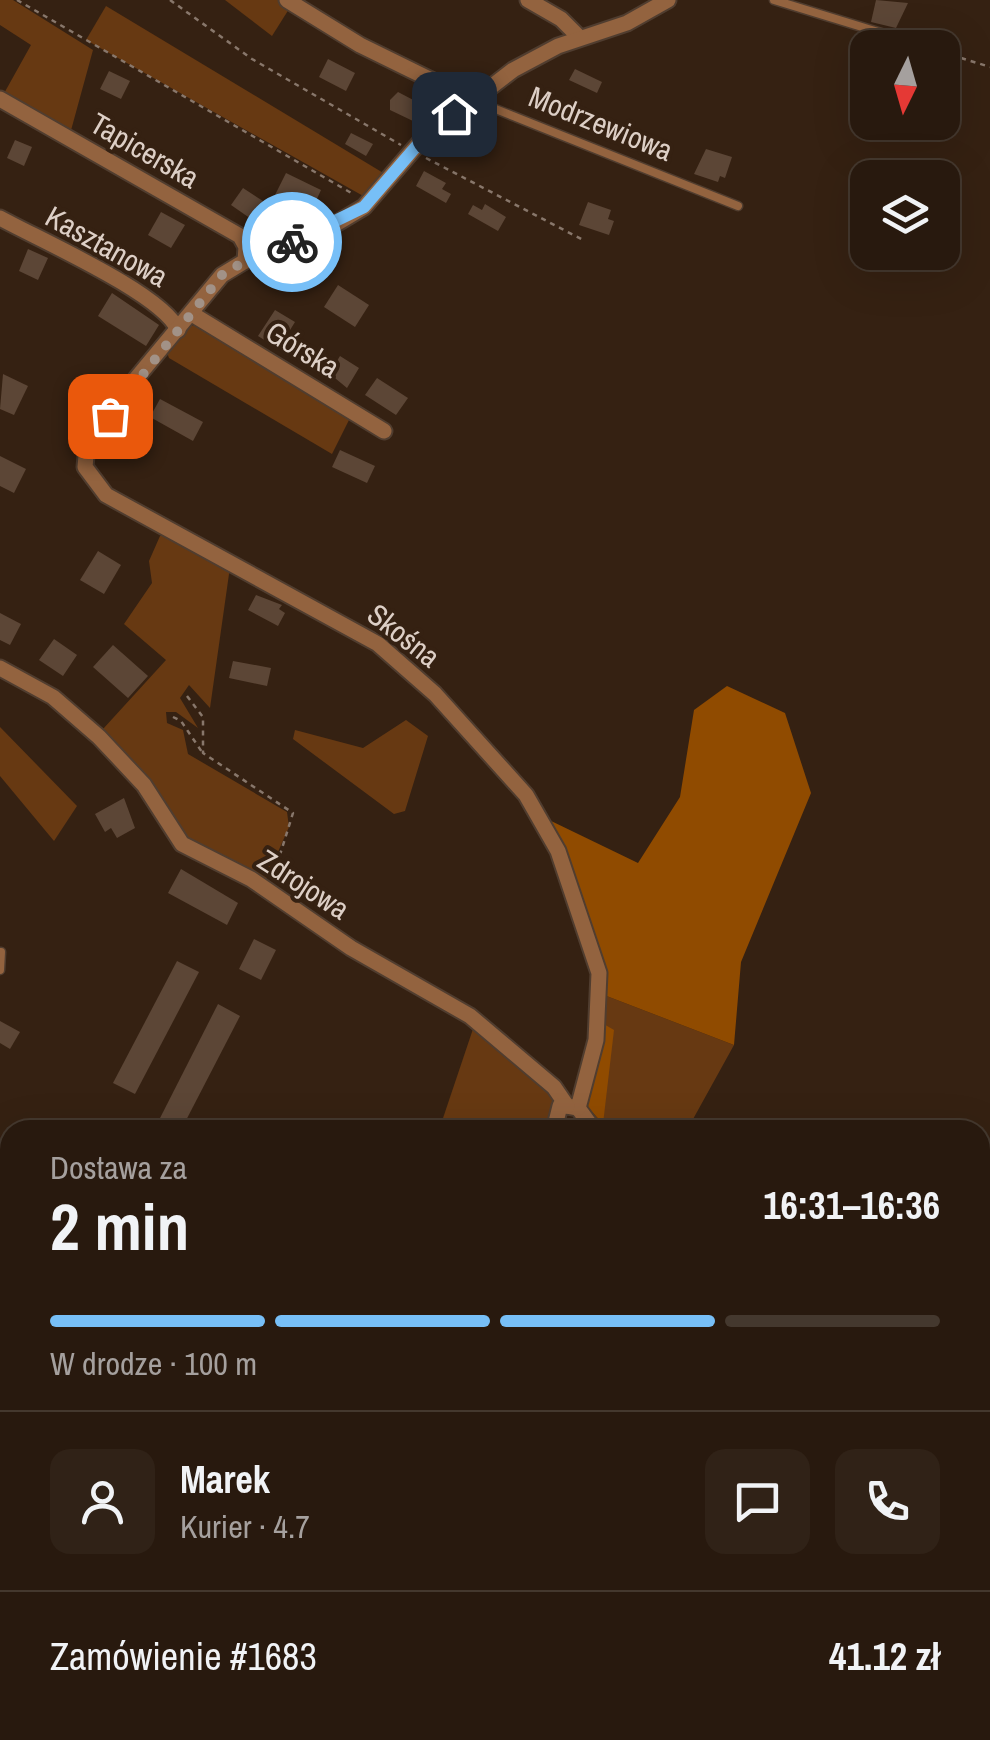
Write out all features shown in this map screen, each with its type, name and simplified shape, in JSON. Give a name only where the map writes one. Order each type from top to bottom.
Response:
[{"type":"street","name":"Modrzewiowa","points":[[287,0],[360,45],[472,100]]},
{"type":"street","points":[[528,0],[561,19],[580,38]]},
{"type":"street","points":[[178,330],[222,275],[245,261],[334,225],[368,202],[412,150],[513,70],[580,38],[627,23],[668,0]]},
{"type":"street","name":"Tapicerska","points":[[0,99],[240,236],[246,247],[245,261]]},
{"type":"street","name":"Kasztanowa","points":[[0,218],[149,298],[173,317],[178,330]]},
{"type":"street","name":"Górska","points":[[192,314],[384,431]]},
{"type":"street","name":"Skośna","points":[[178,330],[129,387],[100,432],[86,456],[90,479],[106,494],[157,525],[283,588],[378,644],[436,694],[526,794],[558,852],[599,973],[598,1024],[572,1107]]},
{"type":"street","name":"Zdrojowa","points":[[0,668],[53,698],[99,737],[144,785],[182,844],[268,890],[351,948],[470,1016],[554,1088],[584,1120]]},
{"type":"street","points":[[556,1120],[560,1106],[572,1107]]},
{"type":"lane","points":[[774,0],[872,30]]},
{"type":"lane","name":"Modrzewiowa","points":[[472,100],[738,206]]},
{"type":"lane","points":[[0,970],[1,952]]},
{"type":"path","points":[[17,0],[368,202]]},
{"type":"path","points":[[170,0],[268,70],[585,241]]},
{"type":"path","points":[[960,57],[990,66]]},
{"type":"path","points":[[187,696],[202,717],[203,753]]},
{"type":"path","points":[[173,717],[181,721],[203,753],[293,813],[268,890]]},
{"type":"shaded area","points":[[0,0],[13,0],[93,50],[70,134],[2,97],[31,45],[0,25]]},
{"type":"shaded area","points":[[225,0],[279,0],[289,9],[272,36]]},
{"type":"shaded area","points":[[106,6],[385,174],[365,197],[86,40]]},
{"type":"shaded area","points":[[190,325],[202,327],[351,416],[332,454],[169,358],[166,350]]},
{"type":"shaded area","points":[[160,536],[170,536],[230,567],[210,708],[189,685],[180,698],[198,728],[176,712],[166,712],[167,723],[183,730],[188,754],[287,812],[289,827],[266,879],[186,843],[149,785],[103,729],[166,660],[124,624],[152,583],[149,561]]},
{"type":"shaded area","points":[[727,686],[785,713],[811,793],[741,962],[734,1045],[604,995],[547,819],[638,863],[680,797],[694,710]]},
{"type":"shaded area","points":[[406,720],[428,736],[405,811],[394,814],[293,739],[295,730],[363,748]]},
{"type":"shaded area","points":[[0,727],[77,806],[54,841],[0,776]]},
{"type":"shaded area","points":[[604,995],[734,1045],[693,1120],[602,1120]]},
{"type":"shaded area","points":[[602,1023],[614,1030],[603,1120],[585,1104]]},
{"type":"shaded area","points":[[474,1026],[539,1078],[555,1099],[552,1120],[442,1120]]},
{"type":"building","points":[[876,0],[908,3],[896,28],[871,22]]},
{"type":"building","points":[[328,59],[355,73],[346,91],[319,77]]},
{"type":"building","points":[[575,69],[602,82],[597,93],[569,80]]},
{"type":"building","points":[[109,71],[130,81],[121,99],[100,89]]},
{"type":"building","points":[[398,92],[421,104],[413,121],[390,110],[390,100]]},
{"type":"building","points":[[351,133],[373,144],[366,156],[345,144]]},
{"type":"building","points":[[15,140],[32,147],[24,166],[7,158]]},
{"type":"building","points":[[706,149],[732,157],[725,178],[720,176],[718,182],[694,174]]},
{"type":"building","points":[[424,171],[446,183],[442,189],[451,194],[446,203],[416,186]]},
{"type":"building","points":[[286,173],[321,190],[310,214],[274,197]]},
{"type":"building","points":[[243,188],[266,203],[254,221],[231,205]]},
{"type":"building","points":[[588,202],[611,210],[608,219],[614,221],[609,235],[579,225]]},
{"type":"building","points":[[485,204],[506,217],[498,231],[468,214],[473,205],[482,210]]},
{"type":"building","points":[[161,212],[185,225],[171,248],[148,235]]},
{"type":"building","points":[[28,249],[48,258],[38,280],[19,271]]},
{"type":"building","points":[[338,285],[369,305],[355,327],[324,307]]},
{"type":"building","points":[[112,293],[159,325],[146,346],[98,316]]},
{"type":"building","points":[[275,310],[295,322],[282,343],[277,340],[274,346],[258,336]]},
{"type":"building","points":[[340,356],[359,368],[347,388],[324,369],[332,357],[337,361]]},
{"type":"building","points":[[3,374],[28,386],[14,415],[0,409]]},
{"type":"building","points":[[377,378],[408,398],[396,415],[365,395]]},
{"type":"building","points":[[160,399],[203,422],[193,441],[150,417]]},
{"type":"building","points":[[340,450],[375,466],[367,483],[332,467]]},
{"type":"building","points":[[0,456],[26,469],[14,493],[0,486]]},
{"type":"building","points":[[98,551],[121,565],[104,594],[80,580]]},
{"type":"building","points":[[256,595],[282,605],[279,609],[285,613],[278,626],[248,610]]},
{"type":"building","points":[[0,613],[21,624],[10,645],[0,640]]},
{"type":"building","points":[[54,639],[77,655],[63,676],[39,660]]},
{"type":"building","points":[[113,645],[148,676],[128,698],[93,667]]},
{"type":"building","points":[[233,661],[271,668],[267,686],[229,678]]},
{"type":"building","points":[[124,798],[135,828],[117,838],[111,828],[105,832],[95,814]]},
{"type":"building","points":[[181,869],[238,903],[227,925],[168,893]]},
{"type":"building","points":[[254,939],[276,950],[261,980],[239,969]]},
{"type":"building","points":[[177,961],[199,972],[135,1094],[113,1083]]},
{"type":"building","points":[[218,1004],[240,1016],[186,1120],[159,1120]]},
{"type":"building","points":[[0,1021],[20,1032],[10,1049],[0,1043]]},
{"type":"way so far","points":[[110,416],[129,387],[222,275],[250,258],[292,242]]},
{"type":"route","points":[[292,242],[334,225],[364,207],[420,142],[454,114]]}]
